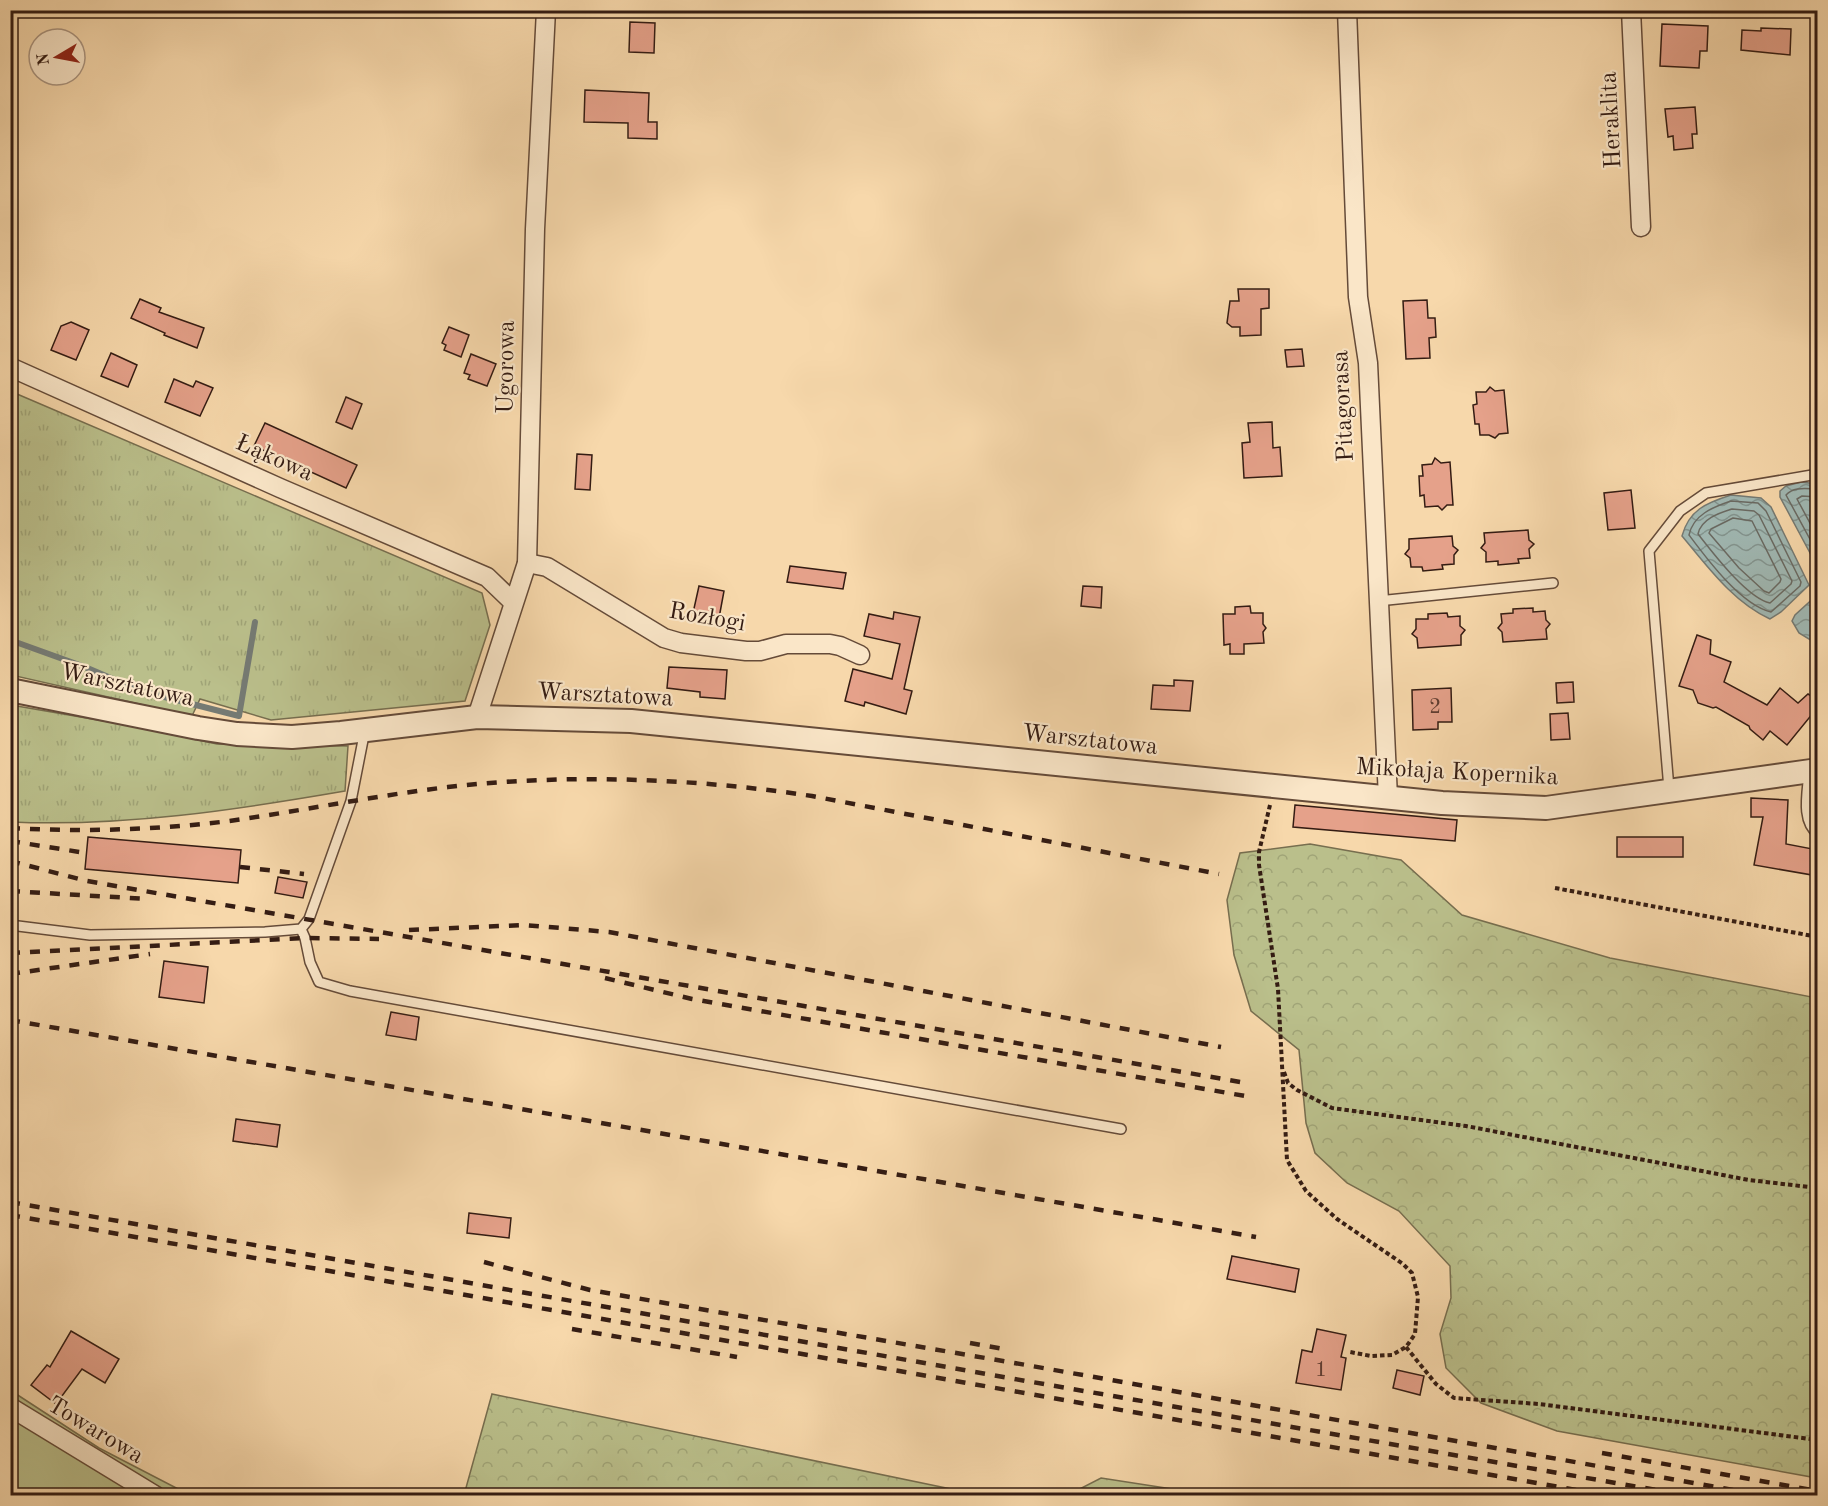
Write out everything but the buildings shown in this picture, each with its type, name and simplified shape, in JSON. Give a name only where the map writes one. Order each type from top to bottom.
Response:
[{"type":"street","name":"Ugorowa","points":[[477,717],[527,563],[535,229],[546,10]]},
{"type":"street","name":"Pitagorasa","points":[[1347,10],[1358,297],[1368,363],[1388,798]]},
{"type":"street","name":"Heraklita","points":[[1631,10],[1641,227]]},
{"type":"street","name":"Łąkowa","points":[[10,368],[487,577],[513,602]]},
{"type":"street","name":"Rozłogi","points":[[527,563],[548,567],[664,638],[681,643],[746,651],[760,651],[786,644],[830,644],[860,655]]},
{"type":"street","name":"Warsztatowa","points":[[10,690],[237,734],[292,737],[477,717],[631,721],[1200,779]]},
{"type":"street","name":"Mikołaja Kopernika","points":[[1200,779],[1442,803],[1546,808],[1813,771]]},
{"type":"street","name":"Towarowa","points":[[10,1407],[156,1496]]},
{"type":"lane","points":[[1670,792],[1649,551],[1680,510],[1707,493],[1818,474]]},
{"type":"lane","points":[[1378,601],[1553,583]]},
{"type":"lane","points":[[10,925],[90,934],[265,932],[301,929],[309,919],[351,801],[365,730]]},
{"type":"lane","points":[[1813,771],[1807,814],[1810,828],[1818,834]]},
{"type":"lane","points":[[301,929],[310,962],[319,982],[350,991],[1121,1128]]},
{"type":"path","points":[[1274,787],[1259,852],[1259,865],[1278,989],[1287,1160],[1306,1191],[1337,1219],[1403,1264],[1412,1273],[1418,1297],[1415,1334],[1406,1347],[1392,1355],[1371,1356],[1350,1352]]},
{"type":"path","points":[[1555,888],[1818,937]]},
{"type":"path","points":[[1282,1066],[1288,1083],[1332,1108],[1466,1125],[1749,1180],[1818,1188]]},
{"type":"path","points":[[1406,1347],[1436,1384],[1454,1398],[1539,1404],[1818,1440]]},
{"type":"green space","points":[[10,391],[482,593],[490,625],[465,701],[271,720],[200,699],[192,716],[11,675]]},
{"type":"green space","points":[[11,705],[127,725],[217,744],[348,746],[345,791],[179,816],[95,822],[11,822]]},
{"type":"green space","points":[[1310,844],[1401,860],[1462,915],[1610,958],[1817,998],[1817,1478],[1557,1431],[1481,1403],[1446,1368],[1440,1334],[1451,1298],[1450,1266],[1399,1211],[1347,1183],[1315,1153],[1306,1123],[1299,1050],[1251,1011],[1234,955],[1227,900],[1240,853]]},
{"type":"green space","points":[[10,1390],[99,1448],[184,1492],[184,1495],[11,1495]]},
{"type":"green space","points":[[492,1394],[980,1495],[464,1495]]},
{"type":"green space","points":[[1101,1478],[1211,1495],[1068,1495]]},
{"type":"water","points":[[1801,482],[1817,484],[1817,566],[1780,497],[1780,491],[1786,486]]},
{"type":"water","points":[[1731,495],[1761,498],[1771,507],[1809,585],[1781,612],[1770,619],[1744,603],[1733,593],[1682,536],[1694,514],[1706,505]]},
{"type":"water","points":[[1817,595],[1817,644],[1799,633],[1792,621],[1795,615]]},
{"type":"waterway","points":[[10,640],[85,667],[141,691],[239,716],[255,622]]},
{"type":"railway","points":[[10,828],[92,830],[175,826],[229,821],[407,792],[467,785],[553,780],[640,780],[683,782],[812,796],[1219,874]]},
{"type":"railway","points":[[10,841],[86,853]]},
{"type":"railway","points":[[10,861],[87,881],[1246,1083]]},
{"type":"railway","points":[[240,867],[304,874]]},
{"type":"railway","points":[[10,891],[148,899]]},
{"type":"railway","points":[[409,930],[524,925],[609,932],[1221,1047]]},
{"type":"railway","points":[[10,953],[305,938],[379,939]]},
{"type":"railway","points":[[10,974],[150,954]]},
{"type":"railway","points":[[605,978],[692,999],[1245,1096]]},
{"type":"railway","points":[[10,1020],[1256,1237]]},
{"type":"railway","points":[[10,1202],[1691,1496]]},
{"type":"railway","points":[[10,1215],[1611,1496]]},
{"type":"railway","points":[[484,1262],[590,1290],[1767,1496]]},
{"type":"railway","points":[[572,1329],[737,1357]]},
{"type":"railway","points":[[970,1343],[1004,1349]]},
{"type":"railway","points":[[1602,1453],[1818,1491]]}]
